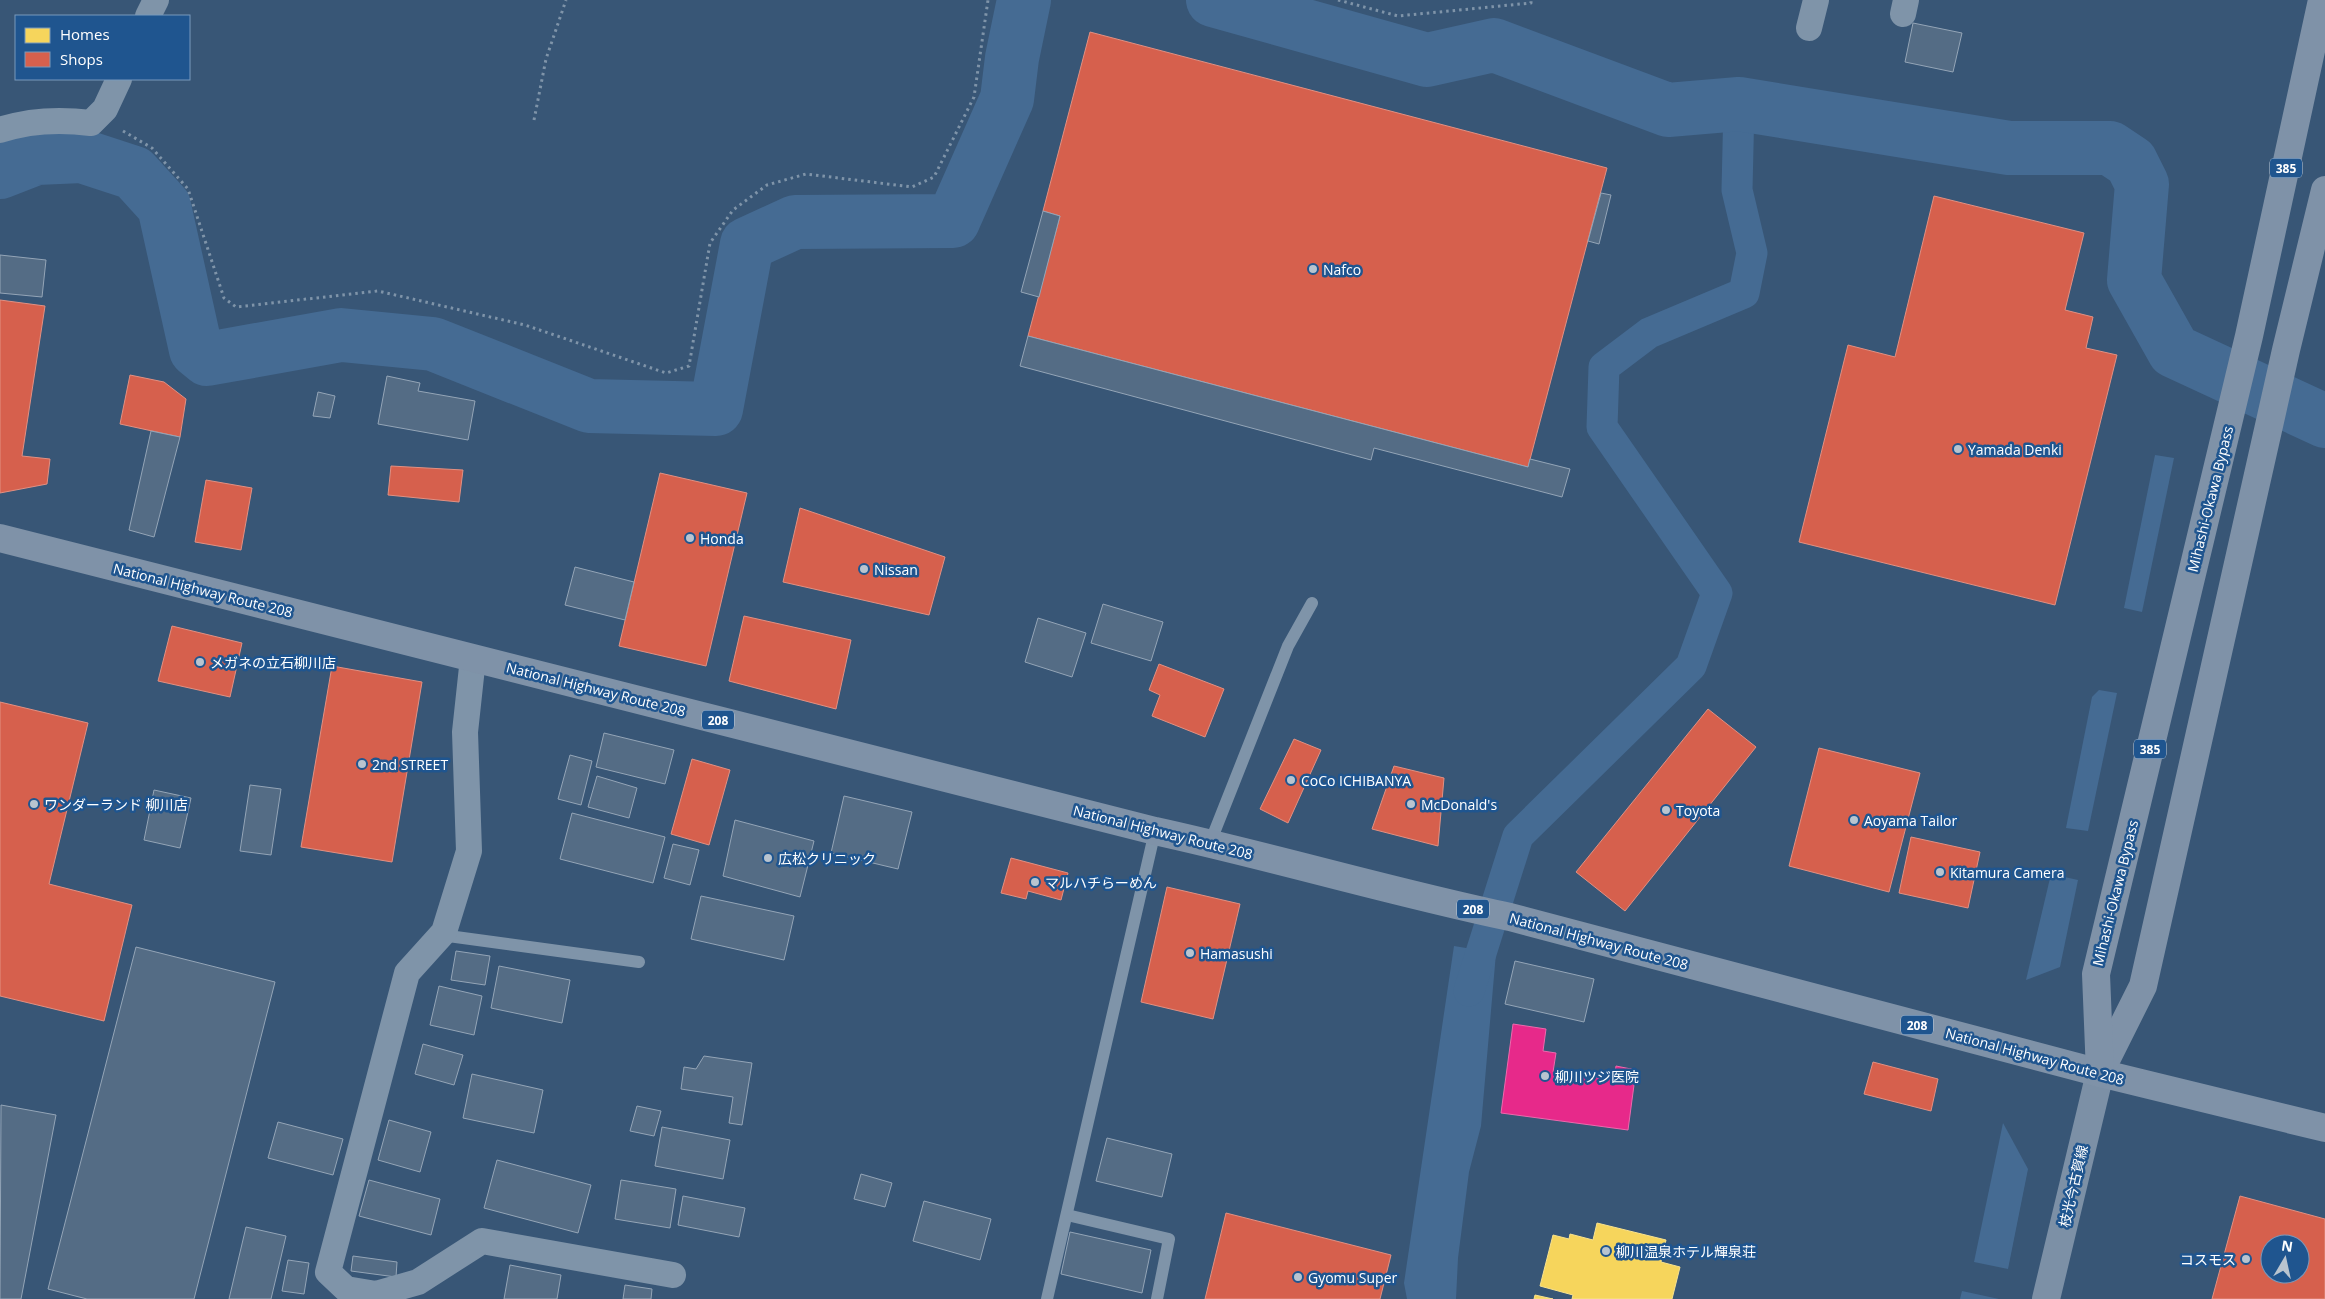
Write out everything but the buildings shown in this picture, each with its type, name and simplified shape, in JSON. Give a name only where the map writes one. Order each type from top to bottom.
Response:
[{"type":"highway","name":"Mihashi-Okawa Bypass","points":[[2100,1073],[2096,974],[2228,428],[2322,0]]},
{"type":"highway","points":[[2100,1073],[2143,986],[2286,350],[2325,190]]},
{"type":"highway","name":"National Highway Route 208","points":[[0,538],[1155,831],[1210,843],[1436,901],[1510,917],[2100,1073],[2325,1128]]},
{"type":"main road","name":"枝光今古賀線","points":[[2046,1299],[2100,1073]]},
{"type":"street","points":[[148,15],[156,0]]},
{"type":"street","points":[[1809,28],[1816,0]]},
{"type":"street","points":[[0,130],[22,123],[67,120],[91,122],[105,110],[119,80]]},
{"type":"street","points":[[473,658],[465,732],[469,851],[441,935],[407,973],[328,1272],[346,1288],[376,1294],[418,1282],[482,1241],[673,1275]]},
{"type":"lane","points":[[1210,843],[1288,646],[1312,603]]},
{"type":"lane","points":[[1047,1299],[1155,831]]},
{"type":"lane","points":[[441,935],[639,962]]},
{"type":"lane","points":[[1067,1215],[1169,1239],[1157,1299]]},
{"type":"path","points":[[534,120],[546,59],[566,0]]},
{"type":"path","points":[[91,122],[124,131],[152,148],[188,189],[224,298],[236,307],[378,291],[526,325],[666,373],[689,366],[710,243],[733,210],[767,185],[806,174],[912,187],[934,177],[974,97],[988,0]]},
{"type":"path","points":[[1338,0],[1398,16],[1531,3],[1531,0]]},
{"type":"water","points":[[2155,455],[2174,458],[2142,612],[2124,608]]},
{"type":"water","points":[[2099,690],[2117,693],[2088,831],[2066,828],[2092,697]]},
{"type":"water","points":[[2051,874],[2078,880],[2060,967],[2026,980]]},
{"type":"water","points":[[1454,946],[1496,953],[1481,1126],[1469,1172],[1458,1258],[1456,1299],[1407,1299],[1404,1283]]},
{"type":"water","points":[[2003,1123],[2028,1169],[2008,1269],[1974,1262]]},
{"type":"water","points":[[1962,1291],[1999,1299],[1960,1299]]},
{"type":"waterway","points":[[0,172],[36,158],[82,156],[134,173],[164,206],[196,350],[207,359],[341,335],[433,344],[589,406],[716,409],[747,244],[795,222],[953,221],[1007,99],[1012,58],[1024,0]]},
{"type":"waterway","points":[[1213,0],[1427,60],[1494,45],[1668,110],[1739,104],[2009,148],[2110,148],[2131,162],[2142,184],[2134,280],[2174,351],[2325,421]]},
{"type":"waterway","points":[[1469,991],[1518,836],[1691,666],[1717,593],[1602,427],[1604,367],[1649,333],[1744,293],[1752,253],[1737,190],[1739,104]]},
{"type":"place","name":"Nafco","points":[[1313,269]]},
{"type":"place","name":"Yamada Denki","points":[[1958,449]]},
{"type":"place","name":"Honda","points":[[690,538]]},
{"type":"place","name":"Nissan","points":[[864,569]]},
{"type":"place","name":"メガネの立石柳川店","points":[[200,662]]},
{"type":"place","name":"2nd STREET","points":[[362,764]]},
{"type":"place","name":"CoCo ICHIBANYA","points":[[1291,780]]},
{"type":"place","name":"ワンダーランド 柳川店","points":[[34,804]]},
{"type":"place","name":"McDonald's","points":[[1411,804]]},
{"type":"place","name":"Toyota","points":[[1666,810]]},
{"type":"place","name":"Aoyama Tailor","points":[[1854,820]]},
{"type":"place","name":"広松クリニック","points":[[768,858]]},
{"type":"place","name":"Kitamura Camera","points":[[1940,872]]},
{"type":"place","name":"マルハチらーめん","points":[[1035,882]]},
{"type":"place","name":"Hamasushi","points":[[1190,953]]},
{"type":"place","name":"柳川ツジ医院","points":[[1545,1076]]},
{"type":"place","name":"柳川温泉ホテル輝泉荘","points":[[1606,1251]]},
{"type":"place","name":"コスモス","points":[[2246,1259]]},
{"type":"place","name":"Gyomu Super","points":[[1298,1277]]}]
